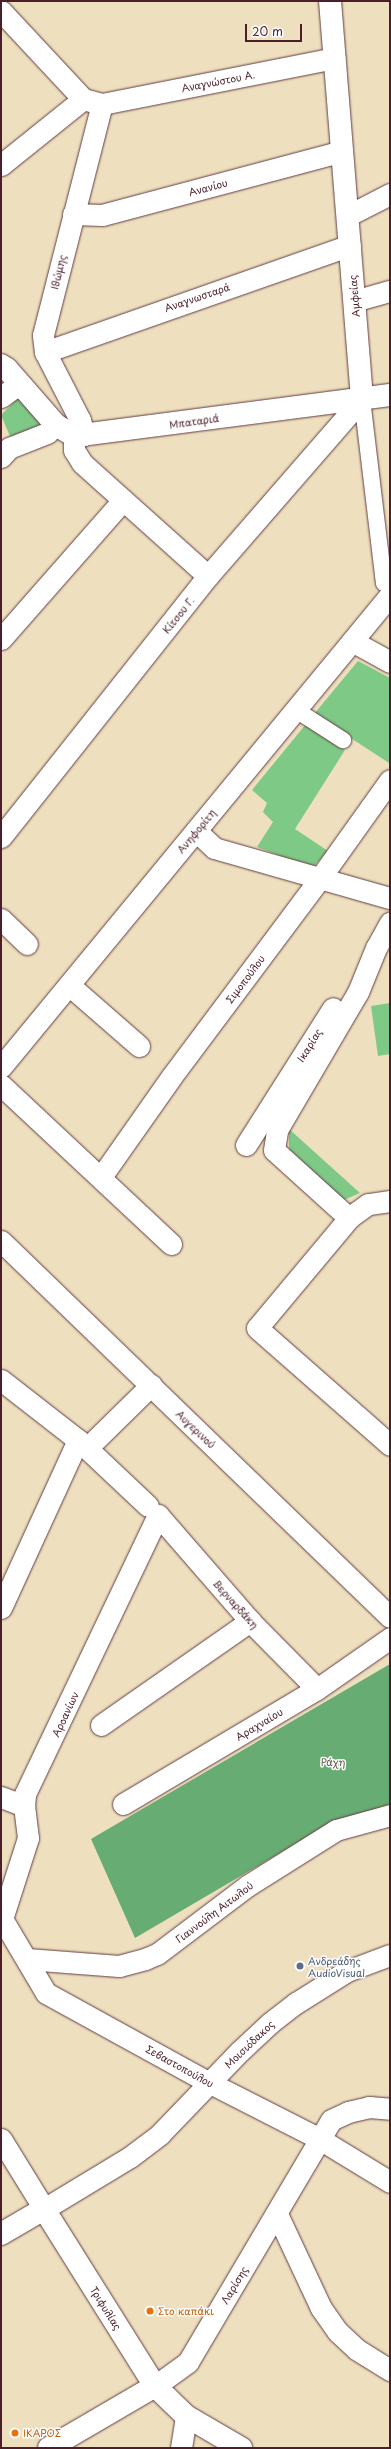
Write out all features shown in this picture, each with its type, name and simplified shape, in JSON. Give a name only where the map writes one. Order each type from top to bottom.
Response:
[{"type":"street","name":"Αμφείας","points":[[330,1],[362,399],[384,583],[390,587]]},
{"type":"street","points":[[1,11],[92,101],[1,165]]},
{"type":"street","name":"Αναγνώστου Α.","points":[[92,101],[334,58]]},
{"type":"street","name":"Ιθώμης","points":[[92,101],[73,214],[42,336],[45,352],[80,420],[71,432],[74,450],[82,463],[208,576]]},
{"type":"street","name":"Ανανίου","points":[[73,214],[102,215],[342,151]]},
{"type":"street","points":[[347,216],[390,194]]},
{"type":"street","name":"Αναγνωσταρά","points":[[45,352],[350,245]]},
{"type":"street","points":[[354,301],[390,291]]},
{"type":"street","points":[[1,365],[7,369],[19,384],[71,432]]},
{"type":"street","points":[[1,397],[19,384]]},
{"type":"street","name":"Μπαταριά","points":[[71,432],[390,395]]},
{"type":"street","name":"Κίτσου Γ.","points":[[1,837],[208,576],[362,399]]},
{"type":"street","points":[[1,457],[9,448],[48,433],[71,432]]},
{"type":"street","points":[[1,639],[123,500]]},
{"type":"street","name":"Ανηφορίτη","points":[[1,1067],[390,595]]},
{"type":"street","points":[[352,641],[390,662]]},
{"type":"street","points":[[296,710],[343,740]]},
{"type":"street","name":"Σιμοπούλου","points":[[101,1177],[172,1076],[320,878],[390,780]]},
{"type":"street","points":[[196,831],[214,848],[390,898]]},
{"type":"street","points":[[1,919],[27,944]]},
{"type":"street","name":"Ικαρίας","points":[[349,1218],[274,1150],[277,1130],[358,992],[376,948],[390,923]]},
{"type":"street","name":"Ικαρίας","points":[[246,1145],[349,982],[376,948]]},
{"type":"street","points":[[69,984],[139,1046]]},
{"type":"street","points":[[1,1085],[171,1244]]},
{"type":"street","points":[[389,1440],[257,1328],[349,1218],[368,1204],[390,1201]]},
{"type":"street","name":"Αυγερινού","points":[[1,1241],[390,1617]]},
{"type":"street","name":"Βερναρδάκη","points":[[1,1380],[83,1444],[153,1510],[250,1621],[317,1690]]},
{"type":"street","points":[[1,1608],[83,1444],[151,1386]]},
{"type":"street","name":"Αροανίων","points":[[2,1918],[27,1843],[24,1806],[25,1794],[153,1510]]},
{"type":"street","points":[[101,1725],[250,1621]]},
{"type":"street","name":"Αραχναίου","points":[[123,1804],[317,1690],[390,1638]]},
{"type":"street","points":[[1,1797],[24,1806]]},
{"type":"street","name":"Γιαννούλη Αιτωλού","points":[[27,1959],[119,1966],[145,1959],[157,1954],[247,1886],[336,1830],[390,1815]]},
{"type":"street","name":"Σεβαστοπούλου","points":[[2,1918],[46,1993],[210,2083],[318,2138],[390,2182]]},
{"type":"street","name":"Μοισιόδακος","points":[[44,2209],[106,2173],[140,2149],[172,2123],[270,2023],[296,2003],[347,1971],[390,1955]]},
{"type":"street","name":"Λαρίσης","points":[[49,2448],[156,2386],[188,2362],[276,2214],[318,2138],[331,2120],[348,2112],[369,2107],[390,2109]]},
{"type":"street","name":"Τριφυλίας","points":[[1,2139],[156,2386],[186,2416],[241,2448]]},
{"type":"street","points":[[1,2234],[44,2209]]},
{"type":"street","points":[[276,2214],[321,2308],[338,2332],[356,2349],[390,2370]]},
{"type":"street","points":[[181,2448],[186,2416]]},
{"type":"green space","points":[[19,397],[43,423],[12,441],[1,415]]},
{"type":"green space","points":[[358,661],[390,678],[389,763],[314,714]]},
{"type":"green space","points":[[306,724],[345,750],[295,829],[328,851],[312,868],[257,847],[273,822],[263,812],[267,803],[252,790]]},
{"type":"green space","points":[[390,1003],[390,1054],[378,1056],[371,1006]]},
{"type":"green space","points":[[289,1129],[360,1193],[344,1200],[289,1149]]},
{"type":"green space","name":"Ράχη","points":[[390,1664],[390,1806],[336,1820],[135,1938],[91,1839]]},
{"type":"place","name":"Ανδρεάδης AudioVisual","points":[[300,1966]]},
{"type":"place","name":"Στο καπάκι","points":[[150,2311]]},
{"type":"place","name":"ΙΚΑΡΟΣ","points":[[15,2433]]}]
